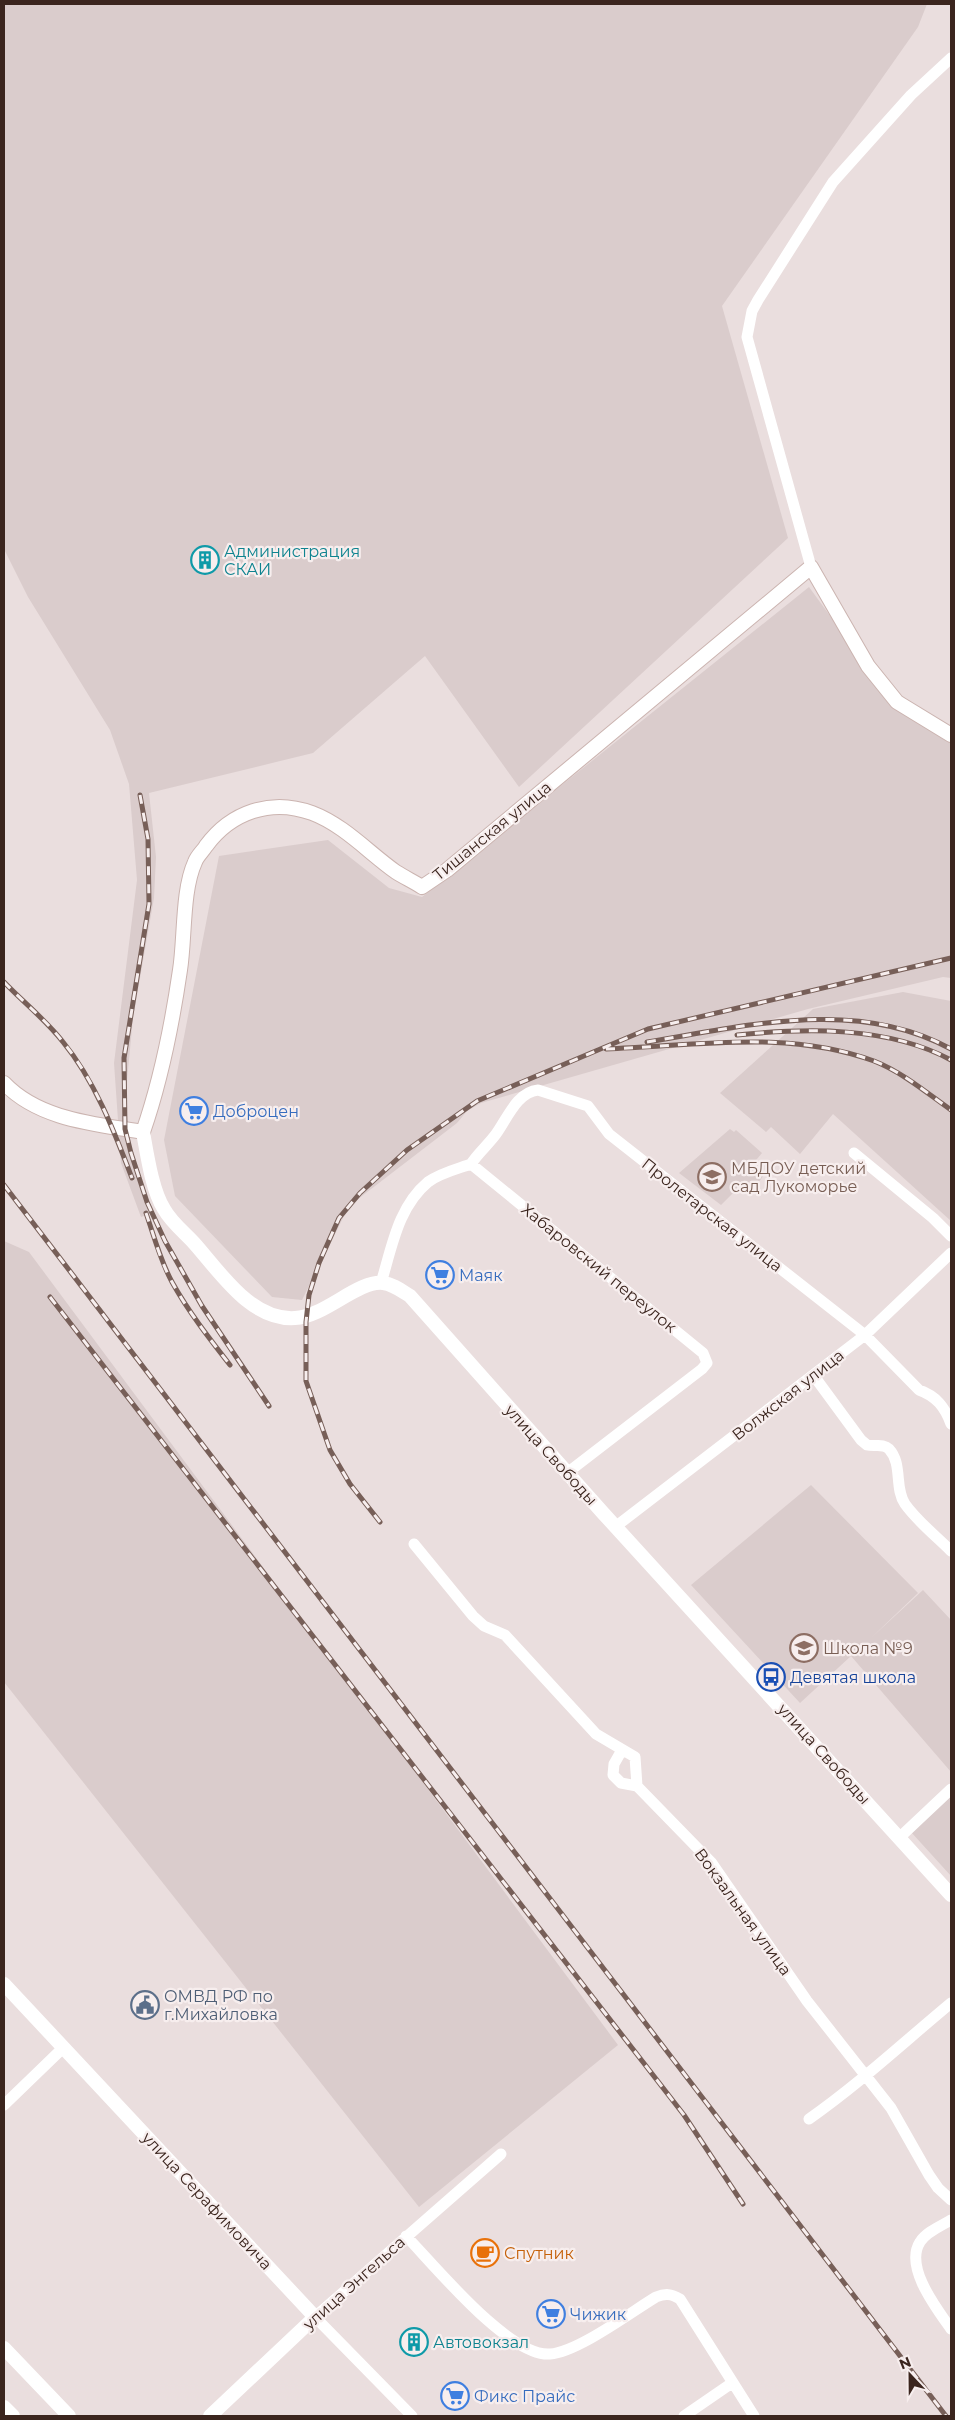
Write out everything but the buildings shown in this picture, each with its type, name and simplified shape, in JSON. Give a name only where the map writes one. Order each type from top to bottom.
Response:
[{"type":"street","points":[[951,58],[911,95],[833,182],[764,288],[752,311],[747,337],[811,567],[868,666],[897,702],[951,735]]},
{"type":"street","name":"Тишанская улица","points":[[143,1132],[156,1097],[162,1067],[180,969],[187,896],[195,862],[217,831],[232,820],[260,808],[288,807],[305,811],[343,831],[397,872],[422,886],[447,870],[811,567]]},
{"type":"street","points":[[4,1083],[11,1091],[39,1110],[143,1132],[149,1168],[164,1209],[242,1297],[268,1314],[295,1318],[306,1316],[322,1310],[366,1287],[382,1282],[400,1219],[414,1198],[429,1182],[471,1164]]},
{"type":"street","name":"Пролетарская улица","points":[[471,1164],[497,1134],[511,1111],[533,1090],[588,1106],[608,1134],[865,1335],[919,1390],[930,1394],[939,1401],[946,1411],[951,1424]]},
{"type":"street","points":[[854,1153],[951,1236]]},
{"type":"street","name":"Хабаровский переулок","points":[[471,1164],[703,1353],[706,1358],[707,1363],[702,1370],[567,1473]]},
{"type":"street","name":"Волжская улица","points":[[615,1527],[865,1335],[951,1253]]},
{"type":"street","name":"улица Свободы","points":[[382,1282],[410,1296],[615,1527],[951,1895]]},
{"type":"street","points":[[814,1376],[867,1445],[883,1445],[889,1449],[896,1462],[900,1491],[905,1503],[951,1551]]},
{"type":"street","points":[[414,1544],[473,1616],[484,1626],[505,1635],[596,1734],[635,1757],[637,1786],[620,1783],[613,1775],[614,1764],[622,1750]]},
{"type":"street","name":"Вокзальная улица","points":[[637,1786],[711,1862],[807,2002],[891,2108],[929,2175],[951,2200]]},
{"type":"street","points":[[899,1838],[951,1789]]},
{"type":"street","name":"улица Серафимовича","points":[[4,1984],[315,2317],[412,2416]]},
{"type":"street","points":[[810,2119],[845,2094],[865,2074],[951,2003]]},
{"type":"street","points":[[4,2105],[64,2047]]},
{"type":"street","name":"улица Энгельса","points":[[210,2416],[315,2317],[501,2154]]},
{"type":"street","points":[[951,2220],[925,2236],[919,2243],[916,2260],[917,2272],[923,2285],[951,2328]]},
{"type":"street","points":[[406,2236],[496,2329],[526,2348],[538,2353],[550,2354],[570,2348],[656,2296],[672,2294],[680,2299],[754,2416]]},
{"type":"street","points":[[4,2348],[69,2416]]},
{"type":"street","points":[[684,2416],[732,2383]]},
{"type":"street","points":[[4,2406],[13,2416]]},
{"type":"shaded area","points":[[4,4],[927,4],[918,27],[722,306],[788,538],[519,787],[425,656],[313,753],[149,793],[156,857],[154,898],[133,1018],[125,1101],[133,1158],[153,1213],[141,1217],[121,1163],[114,1063],[137,880],[129,784],[110,730],[28,597],[4,549]]},
{"type":"shaded area","points":[[809,587],[898,709],[951,741],[951,978],[943,977],[808,1009],[481,1103],[467,1111],[457,1123],[349,1206],[302,1300],[272,1297],[175,1196],[164,1140],[219,856],[328,840],[389,888],[422,897]]},
{"type":"shaded area","points":[[903,992],[951,1001],[951,1221],[833,1114],[800,1154],[771,1127],[766,1132],[720,1093],[813,1009]]},
{"type":"shaded area","points":[[730,1129],[734,1132],[736,1130],[762,1153],[752,1165],[764,1175],[755,1187],[742,1188],[735,1191],[721,1205],[679,1173]]},
{"type":"shaded area","points":[[4,1241],[29,1252],[618,2045],[419,2207],[4,1682]]},
{"type":"shaded area","name":"Школа №9","points":[[811,1485],[918,1593],[871,1638],[923,1590],[951,1620],[951,1772],[851,1656],[800,1703],[691,1585]]},
{"type":"shaded area","points":[[951,1796],[951,1876],[911,1832]]},
{"type":"railway","points":[[140,795],[148,839],[149,904],[124,1058],[125,1129],[147,1202],[165,1241],[202,1306],[269,1406]]},
{"type":"railway","points":[[380,1522],[350,1484],[330,1450],[306,1381],[306,1322],[309,1295],[319,1263],[339,1218],[360,1193],[407,1150],[477,1101],[648,1029],[951,958]]},
{"type":"railway","points":[[4,982],[49,1026],[85,1073],[103,1107],[132,1178]]},
{"type":"railway","points":[[647,1042],[762,1023],[840,1020],[878,1024],[915,1033],[951,1049]]},
{"type":"railway","points":[[737,1035],[791,1031],[847,1032],[874,1035],[927,1049],[951,1060]]},
{"type":"railway","points":[[606,1049],[741,1042],[808,1045],[841,1051],[874,1061],[914,1083],[951,1110]]},
{"type":"railway","points":[[4,1185],[946,2416]]},
{"type":"railway","points":[[146,1213],[161,1257],[178,1293],[230,1365]]},
{"type":"railway","points":[[50,1297],[684,2115],[743,2204]]},
{"type":"place","name":"Администрация СКАИ","points":[[205,560]]},
{"type":"place","name":"Доброцен","points":[[194,1111]]},
{"type":"place","name":"МБДОУ детский сад Лукоморье","points":[[712,1177]]},
{"type":"place","name":"Mаяк","points":[[440,1275]]},
{"type":"place","name":"Школа №9","points":[[804,1648]]},
{"type":"place","name":"Девятая школа","points":[[771,1677]]},
{"type":"place","name":"ОМВД РФ по г.Михайловка","points":[[145,2005]]},
{"type":"place","name":"Спутник","points":[[485,2253]]},
{"type":"place","name":"Чижик","points":[[551,2314]]},
{"type":"place","name":"Автовокзал","points":[[414,2342]]},
{"type":"place","name":"Фикс Прайс","points":[[455,2396]]}]
